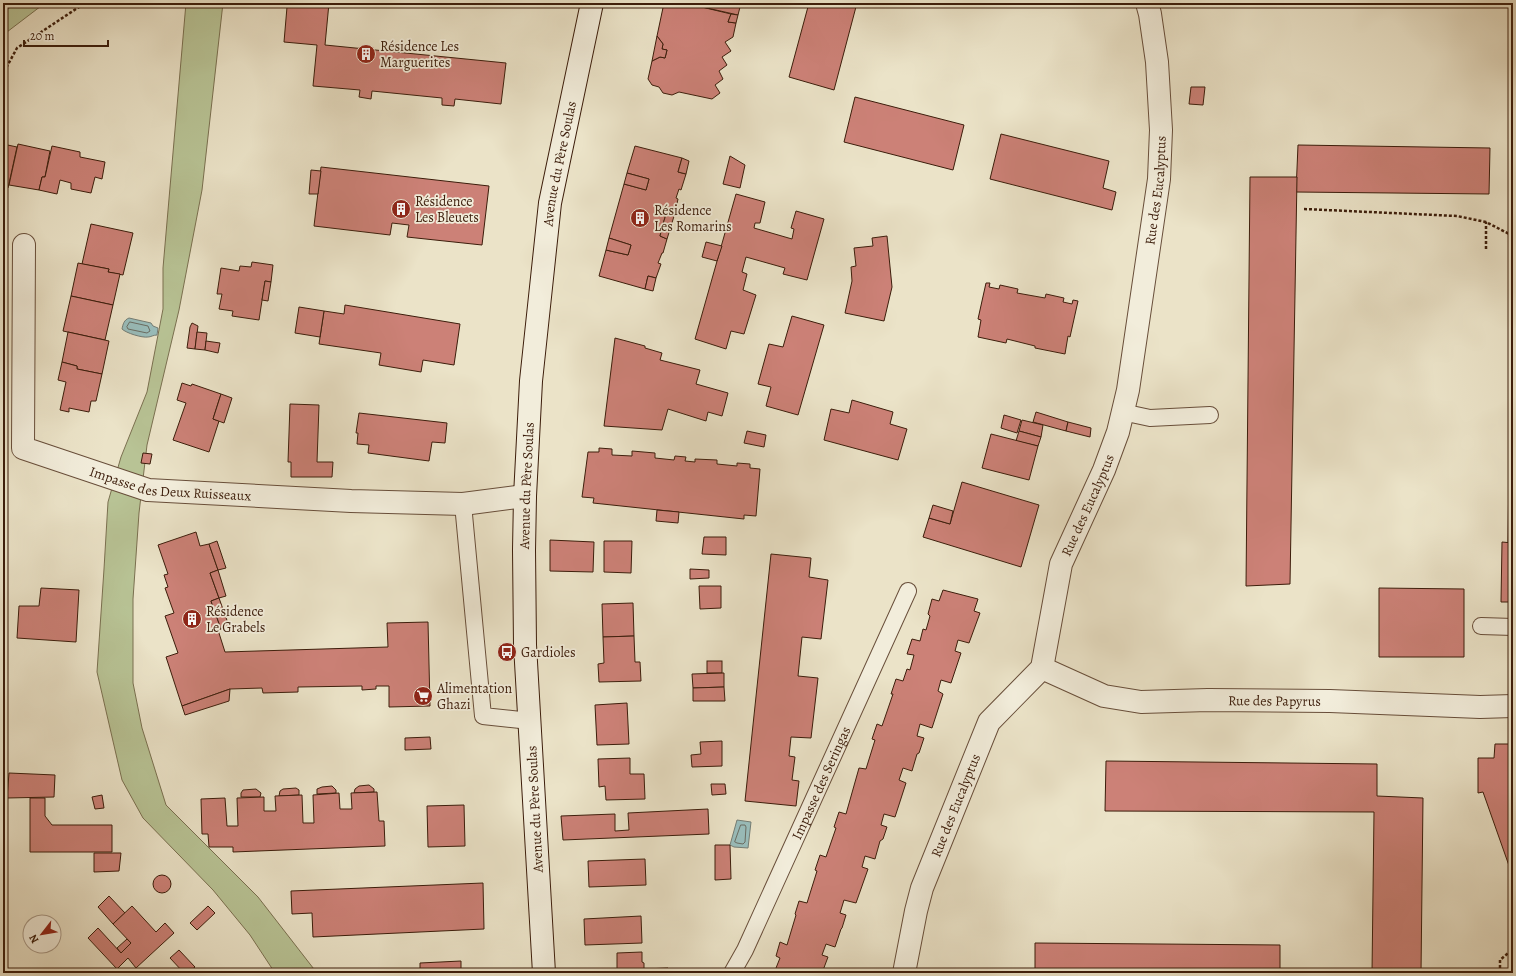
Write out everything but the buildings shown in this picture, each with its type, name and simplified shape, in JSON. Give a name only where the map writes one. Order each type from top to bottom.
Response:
[{"type":"street","name":"Avenue du Père Soulas","points":[[544,973],[525,637],[525,496],[531,381],[550,203],[592,3]]},
{"type":"street","name":"Rue des Eucalyptus","points":[[904,973],[922,888],[989,722],[1042,668],[1061,564],[1104,470],[1118,432],[1128,390],[1159,179],[1161,130],[1157,62],[1147,3]]},
{"type":"street","name":"Impasse des Deux Ruisseaux","points":[[24,245],[23,448],[148,490],[351,501],[464,504],[525,496]]},
{"type":"street","name":"Rue des Papyrus","points":[[1042,668],[1104,696],[1141,702],[1208,700],[1330,701],[1480,707],[1513,706]]},
{"type":"lane","points":[[1122,412],[1150,418],[1210,415]]},
{"type":"lane","points":[[464,504],[483,716],[530,721]]},
{"type":"lane","name":"Impasse des Seringas","points":[[732,973],[746,950],[908,591]]},
{"type":"lane","points":[[1481,626],[1513,627]]},
{"type":"path","points":[[3,71],[6,70],[17,48],[85,3]]},
{"type":"path","points":[[1304,209],[1457,216],[1486,222],[1513,236]]},
{"type":"path","points":[[1486,222],[1486,249]]},
{"type":"path","points":[[1500,973],[1500,960],[1513,949]]},
{"type":"green space","points":[[3,3],[45,3],[3,35]]},
{"type":"green space","points":[[186,3],[223,3],[202,190],[179,310],[147,445],[139,513],[133,599],[133,683],[142,728],[166,805],[258,897],[317,973],[275,973],[250,935],[213,890],[143,818],[122,780],[97,672],[108,502],[121,457],[147,392],[163,309],[163,268]]},
{"type":"water","points":[[129,318],[151,323],[153,326],[158,328],[157,335],[142,337],[124,331],[122,329],[123,324]]},
{"type":"water","points":[[737,820],[751,822],[748,848],[734,847],[730,845]]},
{"type":"waterway","points":[[3,8],[10,3]]},
{"type":"place","name":"Résidence Les Marguerites","points":[[366,54]]},
{"type":"place","name":"Résidence Les Bleuets","points":[[401,209]]},
{"type":"place","name":"Résidence Les Romarins","points":[[640,218]]},
{"type":"place","name":"Résidence Le Grabels","points":[[192,619]]},
{"type":"place","name":"Gardioles","points":[[507,652]]},
{"type":"place","name":"Alimentation Ghazi","points":[[423,696]]}]
